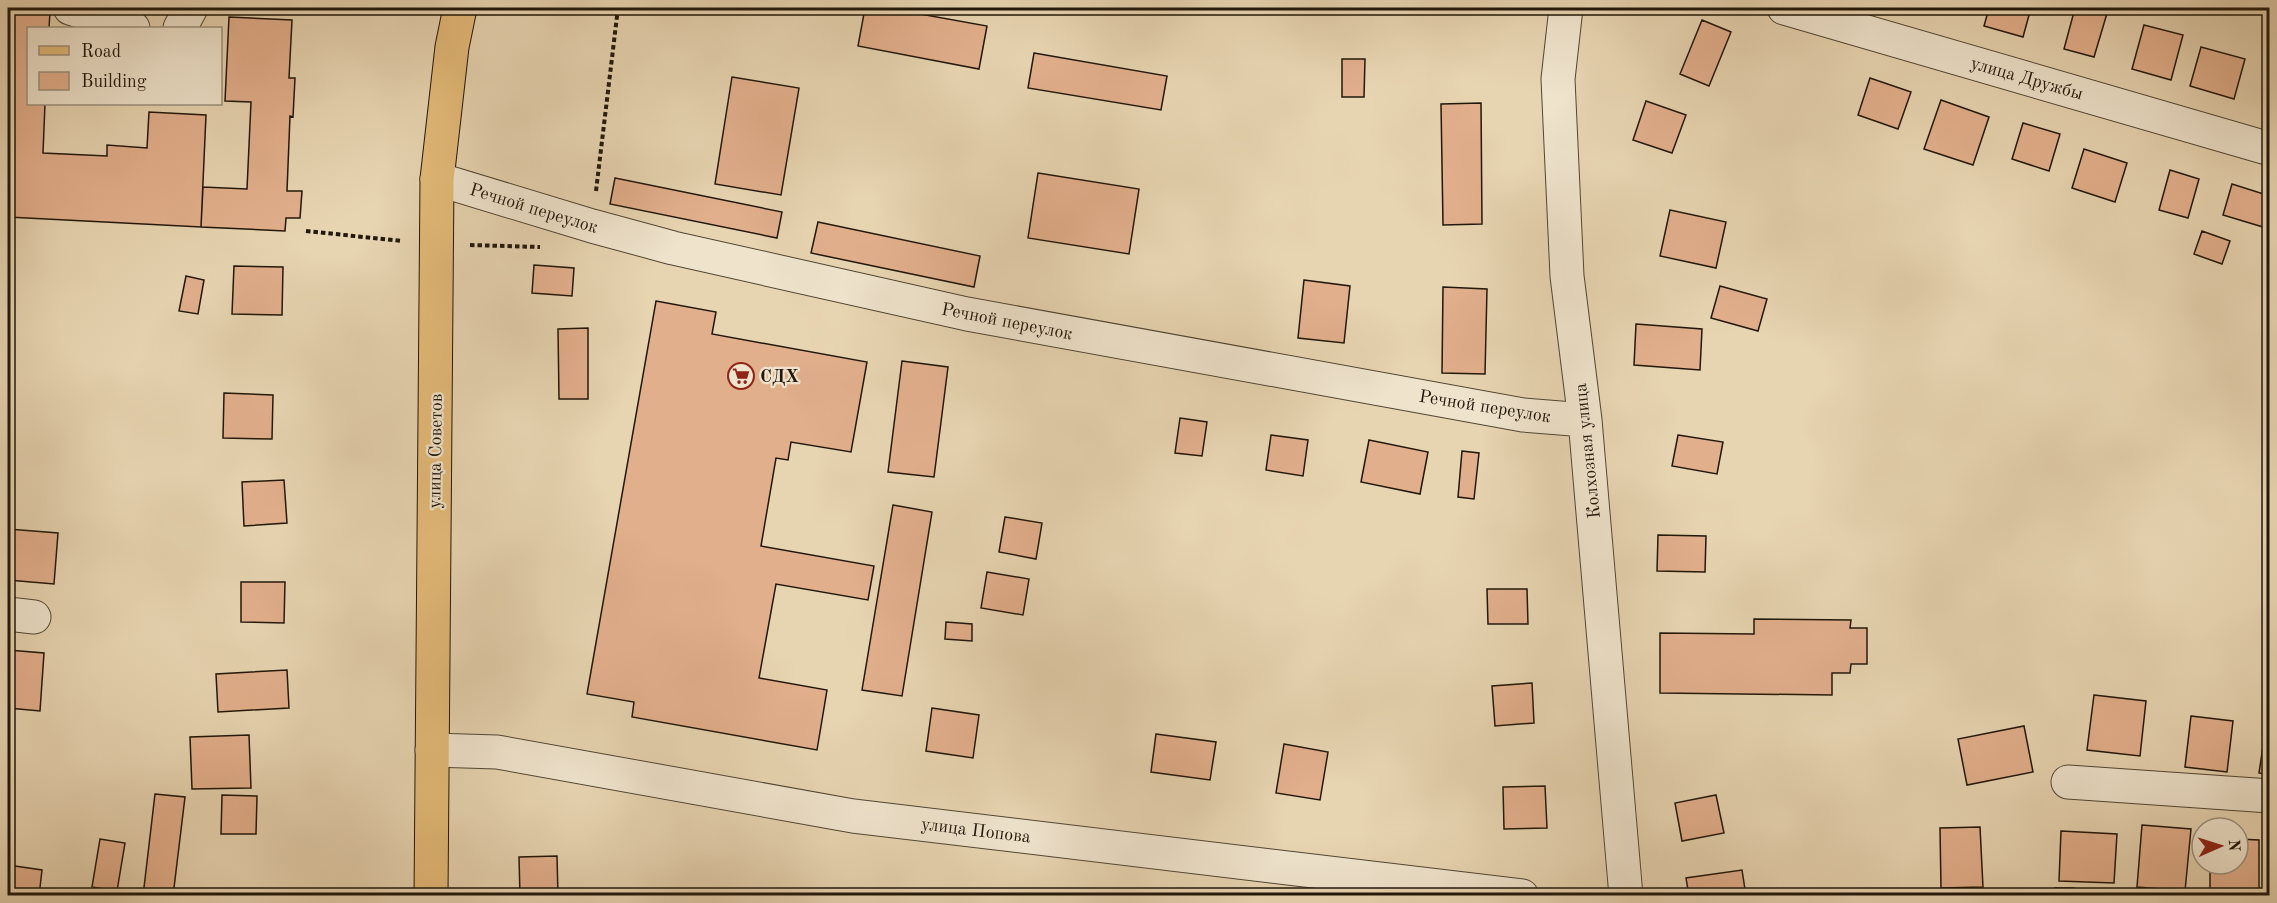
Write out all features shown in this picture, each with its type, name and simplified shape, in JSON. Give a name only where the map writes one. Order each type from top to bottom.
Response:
[{"type":"main road","name":"улица Советов","points":[[431,896],[437,179],[452,47],[460,8]]},
{"type":"street","points":[[70,8],[130,27]]},
{"type":"street","points":[[181,27],[191,8]]},
{"type":"street","name":"Колхозная улица","points":[[1566,8],[1558,79],[1567,264],[1585,420],[1626,896]]},
{"type":"street","name":"улица Дружбы","points":[[1784,8],[2270,149]]},
{"type":"street","name":"Речной переулок","points":[[437,179],[673,248],[967,314],[1523,415],[1585,420]]},
{"type":"street","name":"улица Попова","points":[[432,750],[497,752],[853,816],[1522,896]]},
{"type":"street","points":[[2068,782],[2270,796]]},
{"type":"path","points":[[592,226],[618,8]]},
{"type":"building","points":[[865,8],[887,8],[987,26],[979,69],[858,46]]},
{"type":"building","points":[[1989,8],[2031,8],[2023,37],[1984,26]]},
{"type":"building","points":[[2075,8],[2108,10],[2094,57],[2064,49]]},
{"type":"building","points":[[8,10],[50,12],[49,27],[27,27],[27,105],[45,105],[43,153],[107,156],[107,145],[147,148],[149,112],[206,115],[201,227],[8,217]]},
{"type":"building","points":[[229,17],[292,20],[289,78],[295,78],[293,117],[290,116],[287,191],[302,191],[300,218],[286,218],[285,231],[201,227],[203,187],[247,189],[251,102],[225,101]]},
{"type":"building","points":[[1702,20],[1731,32],[1709,86],[1680,74]]},
{"type":"building","points":[[2144,25],[2183,35],[2171,80],[2132,69]]},
{"type":"building","points":[[2201,47],[2245,59],[2234,99],[2190,86]]},
{"type":"building","points":[[1034,53],[1167,76],[1161,110],[1028,88]]},
{"type":"building","points":[[1342,59],[1365,59],[1364,97],[1342,97]]},
{"type":"building","points":[[732,77],[799,88],[781,195],[715,184]]},
{"type":"building","points":[[1870,78],[1911,92],[1898,129],[1858,115]]},
{"type":"building","points":[[1941,100],[1989,117],[1973,165],[1924,149]]},
{"type":"building","points":[[1646,101],[1686,115],[1672,153],[1633,140]]},
{"type":"building","points":[[1481,103],[1482,224],[1443,225],[1441,104]]},
{"type":"building","points":[[2023,123],[2060,134],[2049,171],[2012,159]]},
{"type":"building","points":[[2084,149],[2127,163],[2115,202],[2072,188]]},
{"type":"building","points":[[2170,170],[2199,179],[2188,218],[2159,210]]},
{"type":"building","points":[[1038,173],[1139,189],[1129,254],[1028,238]]},
{"type":"building","points":[[615,178],[782,212],[777,238],[610,204]]},
{"type":"building","points":[[2232,184],[2270,196],[2270,206],[2263,227],[2223,215]]},
{"type":"building","points":[[1670,210],[1726,222],[1716,268],[1660,256]]},
{"type":"building","points":[[818,222],[980,256],[974,287],[811,253]]},
{"type":"building","points":[[2202,231],[2230,241],[2222,264],[2194,254]]},
{"type":"building","points":[[534,265],[574,268],[572,296],[532,293]]},
{"type":"building","points":[[234,266],[283,267],[282,315],[232,314]]},
{"type":"building","points":[[186,276],[204,280],[198,314],[179,311]]},
{"type":"building","points":[[1304,280],[1350,286],[1344,343],[1298,338]]},
{"type":"building","points":[[1720,286],[1767,299],[1758,331],[1711,318]]},
{"type":"building","points":[[1443,287],[1487,289],[1485,374],[1442,373]]},
{"type":"building","points":[[656,301],[716,312],[712,334],[867,362],[851,452],[791,442],[788,460],[776,458],[761,546],[874,566],[868,600],[776,584],[759,678],[827,690],[817,750],[632,717],[634,702],[587,694]]},
{"type":"building","points":[[1636,324],[1702,329],[1700,370],[1634,365]]},
{"type":"building","points":[[588,328],[588,399],[559,399],[558,329]]},
{"type":"building","points":[[902,361],[948,367],[934,477],[888,472]]},
{"type":"building","points":[[224,393],[273,395],[272,439],[223,438]]},
{"type":"building","points":[[1180,418],[1207,422],[1202,456],[1175,453]]},
{"type":"building","points":[[1271,435],[1308,440],[1303,476],[1266,470]]},
{"type":"building","points":[[1678,435],[1723,442],[1717,474],[1672,466]]},
{"type":"building","points":[[1369,440],[1428,452],[1420,494],[1361,482]]},
{"type":"building","points":[[1462,451],[1479,453],[1474,499],[1458,497]]},
{"type":"building","points":[[284,480],[287,523],[244,526],[242,482]]},
{"type":"building","points":[[893,505],[932,512],[902,696],[862,690]]},
{"type":"building","points":[[1005,517],[1042,523],[1036,559],[999,552]]},
{"type":"building","points":[[8,529],[58,533],[54,584],[8,580]]},
{"type":"building","points":[[1658,535],[1706,536],[1705,572],[1657,571]]},
{"type":"building","points":[[987,572],[1029,579],[1023,615],[981,608]]},
{"type":"building","points":[[241,582],[285,582],[284,623],[241,622]]},
{"type":"building","points":[[1487,589],[1527,589],[1528,624],[1488,624]]},
{"type":"building","points":[[1754,619],[1851,620],[1850,628],[1867,628],[1867,664],[1851,664],[1850,673],[1832,673],[1832,695],[1660,693],[1660,633],[1754,634]]},
{"type":"building","points":[[946,622],[972,624],[972,641],[945,639]]},
{"type":"building","points":[[8,650],[44,653],[40,711],[8,708]]},
{"type":"building","points":[[287,670],[289,708],[218,712],[216,674]]},
{"type":"building","points":[[1532,683],[1534,723],[1495,726],[1492,686]]},
{"type":"building","points":[[2094,695],[2146,701],[2140,756],[2087,750]]},
{"type":"building","points":[[932,708],[979,715],[973,758],[926,751]]},
{"type":"building","points":[[2191,716],[2233,721],[2227,772],[2185,767]]},
{"type":"building","points":[[2024,726],[2033,772],[1967,785],[1958,739]]},
{"type":"building","points":[[2266,726],[2270,726],[2270,775],[2259,773]]},
{"type":"building","points":[[1156,734],[1216,742],[1210,780],[1151,772]]},
{"type":"building","points":[[249,735],[251,788],[192,789],[190,737]]},
{"type":"building","points":[[1284,744],[1328,752],[1320,800],[1276,793]]},
{"type":"building","points":[[1545,786],[1547,828],[1504,829],[1503,787]]},
{"type":"building","points":[[155,794],[185,797],[173,896],[143,896]]},
{"type":"building","points":[[222,795],[257,796],[256,834],[221,834]]},
{"type":"building","points":[[1716,795],[1724,833],[1682,841],[1675,803]]},
{"type":"building","points":[[2142,825],[2190,829],[2185,891],[2137,887]]},
{"type":"building","points":[[1980,827],[1983,887],[1941,888],[1940,828]]},
{"type":"building","points":[[2061,831],[2117,834],[2114,883],[2059,881]]},
{"type":"building","points":[[100,839],[125,843],[117,891],[92,887]]},
{"type":"building","points":[[2250,840],[2259,840],[2259,890],[2210,889],[2210,876],[2250,876]]},
{"type":"building","points":[[557,856],[558,896],[520,896],[519,857]]},
{"type":"building","points":[[8,865],[42,870],[39,896],[8,896]]},
{"type":"building","points":[[1742,870],[1746,896],[1689,896],[1686,878]]},
{"type":"building","points":[[2055,888],[2074,888],[2074,896],[2055,896]]},
{"type":"building","points":[[968,890],[998,896],[967,896]]},
{"type":"building","points":[[221,891],[281,893],[280,896],[221,896]]},
{"type":"place","name":"СДХ","points":[[741,376]]}]
